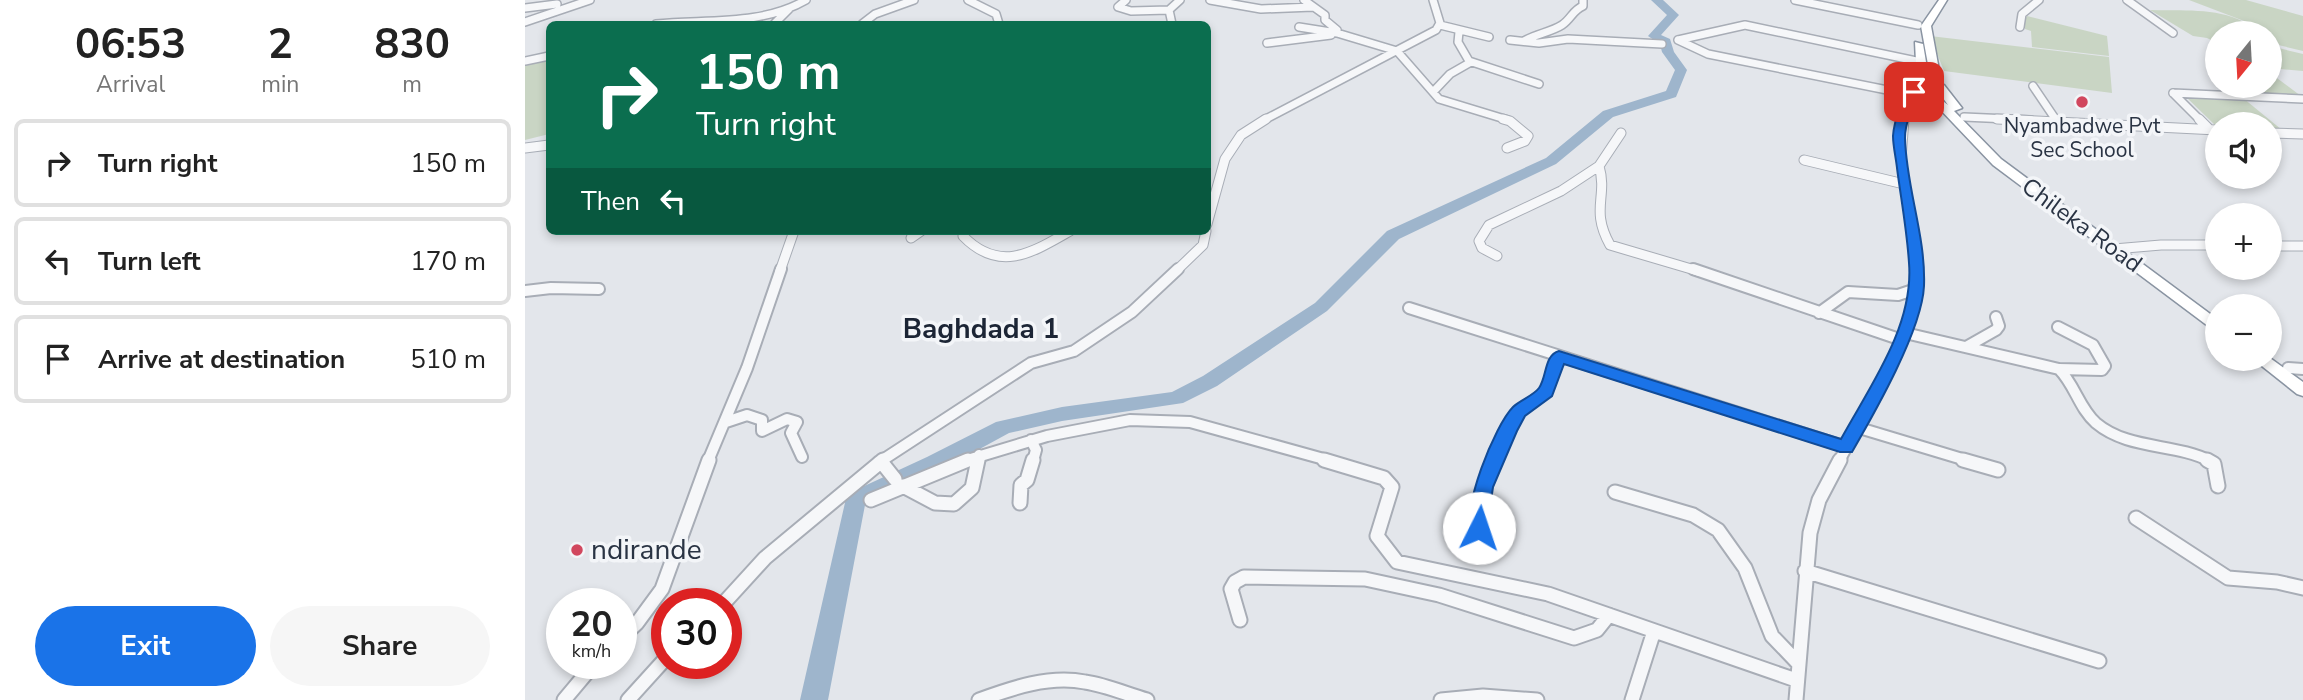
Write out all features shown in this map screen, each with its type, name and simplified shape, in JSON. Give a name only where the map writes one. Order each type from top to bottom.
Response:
[{"type":"highway","points":[[1934,0],[1918,24],[1917,42],[1921,62],[1916,87],[1938,84]]},
{"type":"highway","name":"Chileka Road","points":[[1943,0],[1934,9],[1926,26],[1938,84],[1963,117],[1986,143],[2043,190],[2205,316]]},
{"type":"highway","name":"Chileka Road","points":[[1916,87],[1939,102],[1997,162],[2205,308]]},
{"type":"highway","points":[[2296,368],[2303,379]]},
{"type":"highway","points":[[2277,371],[2303,390]]},
{"type":"street","points":[[525,8],[581,0]]},
{"type":"street","points":[[525,22],[590,0]]},
{"type":"street","points":[[697,21],[751,17],[789,9],[806,0]]},
{"type":"street","points":[[866,21],[875,14],[913,0]]},
{"type":"street","points":[[968,0],[996,14],[998,21]]},
{"type":"street","points":[[1126,0],[1118,7],[1131,11],[1169,10],[1180,0]]},
{"type":"street","points":[[1210,0],[1245,8],[1313,7]]},
{"type":"street","points":[[1304,0],[1325,15],[1325,20],[1337,30],[1327,31]]},
{"type":"street","points":[[1433,0],[1440,25]]},
{"type":"street","points":[[1524,41],[1537,33],[1564,24],[1574,10],[1583,6],[1583,0]]},
{"type":"street","points":[[1795,0],[1918,24]]},
{"type":"street","points":[[2020,27],[2022,12],[2039,0]]},
{"type":"street","points":[[2127,0],[2172,29],[2173,33],[2159,33]]},
{"type":"street","points":[[777,21],[789,9]]},
{"type":"street","points":[[1169,10],[1171,21]]},
{"type":"street","points":[[1440,25],[1459,32],[1468,31],[1489,37]]},
{"type":"street","points":[[1211,209],[1226,155],[1241,135],[1269,117],[1397,51],[1440,25]]},
{"type":"street","points":[[1796,700],[1805,571],[1810,533],[1819,500],[1903,336],[1916,289],[1917,264],[1904,184],[1899,131],[1916,87],[1708,54],[1678,40],[1745,25],[1921,62]]},
{"type":"street","points":[[1299,27],[1337,33],[1397,51],[1447,104],[1510,121],[1528,136],[1525,141],[1507,148]]},
{"type":"street","points":[[1459,32],[1458,42],[1471,62],[1539,84]]},
{"type":"street","points":[[1267,43],[1337,33]]},
{"type":"street","points":[[1510,40],[1539,43],[1568,39],[1662,44]]},
{"type":"street","points":[[525,61],[546,56]]},
{"type":"street","points":[[1433,92],[1450,74],[1471,62]]},
{"type":"street","points":[[2033,86],[2057,122]]},
{"type":"street","points":[[2205,122],[2173,93],[2303,99]]},
{"type":"street","points":[[1963,117],[2205,130]]},
{"type":"street","points":[[1497,256],[1482,248],[1479,241],[1489,225],[1561,191],[1598,166],[1621,133]]},
{"type":"street","points":[[2282,133],[2303,134]]},
{"type":"street","points":[[526,144],[546,145]]},
{"type":"street","points":[[1804,160],[1904,184]]},
{"type":"street","points":[[1598,166],[1602,174],[1597,218],[1610,245],[1656,257],[1819,313],[1903,336],[1966,347],[2059,369],[2102,370],[2105,366],[2102,355],[2090,340],[2057,327]]},
{"type":"street","points":[[637,623],[662,589],[788,255],[793,235]]},
{"type":"street","points":[[911,238],[915,235]]},
{"type":"street","points":[[963,235],[971,244],[999,258],[1009,259],[1027,256],[1063,235]]},
{"type":"street","points":[[734,588],[767,556],[879,463],[1037,361],[1074,351],[1146,301],[1203,245],[1205,235]]},
{"type":"street","points":[[2120,248],[2205,246]]},
{"type":"street","points":[[2282,246],[2303,246]]},
{"type":"street","points":[[525,291],[551,288],[599,289]]},
{"type":"street","points":[[1819,313],[1848,292],[1898,295],[1916,289]]},
{"type":"street","points":[[1409,308],[1846,447]]},
{"type":"street","points":[[1966,347],[1996,330],[1999,326],[1996,317]]},
{"type":"street","points":[[1479,528],[1479,506],[1483,487],[1508,431],[1518,412],[1546,392],[1559,357]]},
{"type":"street","points":[[2059,369],[2068,376],[2090,418],[2100,426],[2112,432],[2211,461],[2218,486]]},
{"type":"street","points":[[726,422],[747,415],[762,420],[762,431],[787,419],[797,422],[791,433],[795,447],[800,449],[802,457]]},
{"type":"street","points":[[871,500],[899,482],[1031,440],[1130,420],[1190,422],[1384,478],[1392,487],[1392,501],[1380,522],[1377,536],[1397,562],[1431,572],[1522,587],[1796,680]]},
{"type":"street","points":[[1856,427],[1998,470]]},
{"type":"street","points":[[1020,503],[1021,485],[1027,481],[1037,450],[1031,440]]},
{"type":"street","points":[[879,463],[899,482],[935,503],[954,505],[972,488],[979,455]]},
{"type":"street","points":[[1615,492],[1693,515],[1718,530],[1745,568],[1772,636],[1797,662]]},
{"type":"street","points":[[2136,518],[2228,578],[2277,582],[2303,588]]},
{"type":"street","points":[[1805,571],[2099,661]]},
{"type":"street","points":[[1240,620],[1231,589],[1235,582],[1244,577],[1365,579],[1439,595],[1574,638],[1597,630],[1609,615]]},
{"type":"street","points":[[1632,700],[1654,631]]},
{"type":"street","points":[[628,700],[651,675]]},
{"type":"street","points":[[563,700],[581,679]]},
{"type":"street","points":[[979,700],[1011,688],[1081,681],[1147,700]]},
{"type":"street","points":[[1441,700],[1483,696],[1537,700]]},
{"type":"green space","points":[[2189,0],[2246,0],[2303,16],[2303,51],[2282,46],[2282,21],[2244,21]]},
{"type":"green space","points":[[2150,10],[2192,10],[2220,14],[2242,21],[2205,21],[2205,38],[2193,36]]},
{"type":"green space","points":[[2027,16],[2107,36],[2109,56],[2032,47],[2031,31],[2025,29],[2024,21]]},
{"type":"green space","points":[[1930,36],[2109,57],[2112,93],[1944,71]]},
{"type":"green space","points":[[2282,49],[2303,54],[2303,71],[2282,69]]},
{"type":"green space","points":[[546,58],[546,135],[525,140],[525,62]]},
{"type":"green space","points":[[2282,82],[2301,96],[2282,95]]},
{"type":"green space","points":[[2183,94],[2205,95],[2205,98],[2243,98],[2260,112],[2205,112],[2205,115]]},
{"type":"waterway","points":[[814,700],[855,500],[935,463],[1003,427],[1062,414],[1176,398],[1210,381],[1321,307],[1393,235],[1551,161],[1608,114],[1671,94],[1681,70],[1668,52],[1666,42],[1654,36],[1673,15],[1656,0]]},
{"type":"place","name":"Nyambadwe Pvt Sec School","points":[[2082,102]]},
{"type":"place","name":"ndirande","points":[[577,550]]},
{"type":"district","name":"Baghdada 1","points":[[981,329]]},
{"type":"route","points":[[1479,528],[1479,506],[1483,487],[1508,431],[1518,412],[1546,392],[1559,357],[1846,447],[1902,340],[1917,284],[1917,264],[1899,136],[1905,111],[1914,92]]}]
